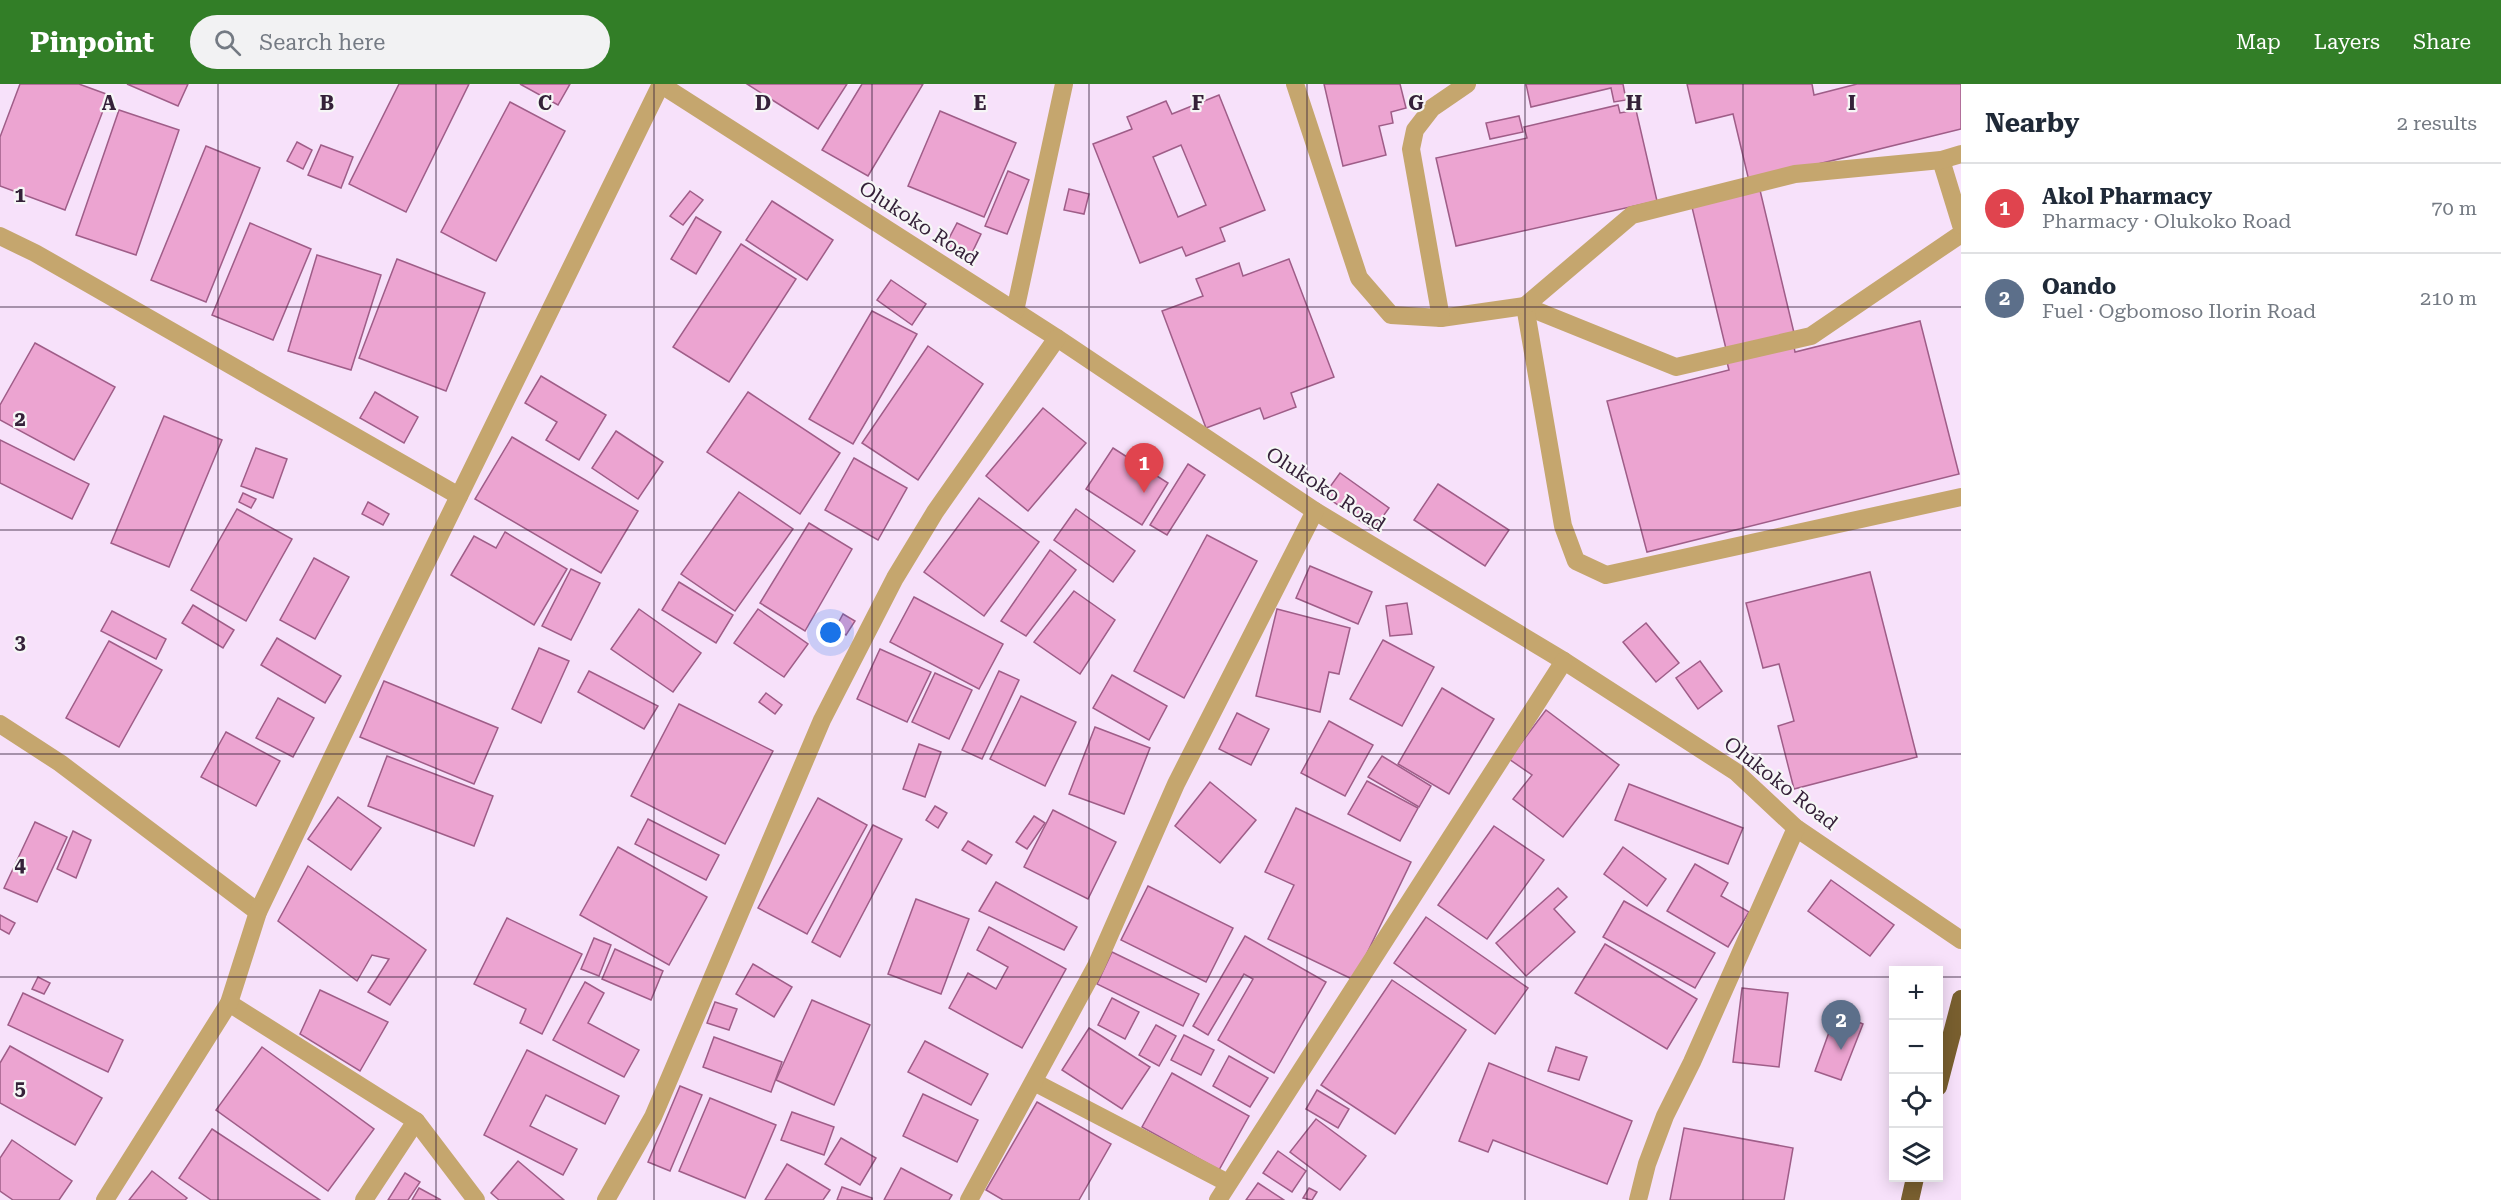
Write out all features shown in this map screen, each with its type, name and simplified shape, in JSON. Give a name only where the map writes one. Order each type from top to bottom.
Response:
[{"type":"highway","points":[[1941,1074],[1961,999]]},
{"type":"highway","points":[[1910,1200],[1914,1182]]},
{"type":"street","points":[[105,1200],[229,1003],[258,912],[661,84]]},
{"type":"street","name":"Olukoko Road","points":[[661,84],[1057,338],[1315,510],[1564,661],[1736,772],[1796,828],[1961,940]]},
{"type":"street","points":[[1015,311],[1064,84]]},
{"type":"street","points":[[1295,84],[1359,278],[1391,315],[1441,318],[1525,306],[1676,367],[1811,336],[1961,234]]},
{"type":"street","points":[[1441,318],[1411,149],[1415,130],[1432,108],[1467,84]]},
{"type":"street","points":[[1525,306],[1632,215],[1795,174],[1941,160],[1961,153]]},
{"type":"street","points":[[1941,160],[1961,225]]},
{"type":"street","points":[[0,236],[35,253],[459,496]]},
{"type":"street","points":[[1525,306],[1563,526],[1576,561],[1606,575],[1961,497]]},
{"type":"street","points":[[606,1200],[653,1117],[822,720],[895,578],[935,512],[1057,338]]},
{"type":"street","points":[[969,1200],[1096,966],[1176,784],[1315,510]]},
{"type":"street","points":[[1218,1200],[1564,661]]},
{"type":"street","points":[[0,724],[60,763],[258,912]]},
{"type":"street","points":[[1638,1200],[1647,1164],[1665,1116],[1692,1062],[1796,828]]},
{"type":"street","points":[[229,1003],[416,1121],[476,1200]]},
{"type":"street","points":[[1034,1082],[1228,1183]]},
{"type":"street","points":[[364,1200],[416,1121]]},
{"type":"building","points":[[20,84],[79,84],[109,95],[65,210],[0,186],[0,137]]},
{"type":"building","points":[[127,84],[188,84],[178,106]]},
{"type":"building","points":[[399,84],[469,84],[406,212],[349,184]]},
{"type":"building","points":[[520,84],[570,84],[558,105]]},
{"type":"building","points":[[747,84],[847,84],[818,129]]},
{"type":"building","points":[[862,84],[923,84],[868,176],[822,150]]},
{"type":"building","points":[[1324,84],[1400,84],[1406,108],[1391,112],[1393,123],[1379,126],[1386,155],[1343,166]]},
{"type":"building","points":[[1526,84],[1623,84],[1626,100],[1614,102],[1611,88],[1531,107]]},
{"type":"building","points":[[1687,84],[1812,84],[1814,95],[1857,84],[1961,84],[1961,129],[1749,181],[1733,114],[1696,123]]},
{"type":"building","points":[[1219,95],[1265,210],[1220,228],[1225,241],[1186,256],[1182,247],[1140,263],[1093,144],[1132,129],[1127,117],[1166,101],[1172,114]],"holes":[[[1181,145],[1206,205],[1178,217],[1153,157]]]},
{"type":"building","points":[[510,102],[565,131],[496,261],[441,232]]},
{"type":"building","points":[[1618,105],[1620,113],[1636,110],[1657,201],[1456,246],[1436,158],[1527,138],[1524,127]]},
{"type":"building","points":[[119,110],[179,130],[136,255],[76,235]]},
{"type":"building","points":[[940,111],[1016,143],[984,217],[908,186]]},
{"type":"building","points":[[1519,116],[1523,132],[1490,139],[1486,123]]},
{"type":"building","points":[[297,142],[312,150],[303,169],[287,161]]},
{"type":"building","points":[[321,145],[353,157],[341,188],[308,175]]},
{"type":"building","points":[[206,146],[260,168],[206,302],[151,280]]},
{"type":"building","points":[[1008,171],[1029,180],[1007,234],[985,226]]},
{"type":"building","points":[[1759,186],[1795,337],[1727,353],[1691,203]]},
{"type":"building","points":[[1069,189],[1089,194],[1084,214],[1064,210]]},
{"type":"building","points":[[690,191],[703,200],[683,225],[670,216]]},
{"type":"building","points":[[772,201],[833,240],[807,280],[746,240]]},
{"type":"building","points":[[696,217],[721,232],[696,274],[671,259]]},
{"type":"building","points":[[250,223],[311,249],[273,340],[212,315]]},
{"type":"building","points":[[957,223],[981,234],[970,257],[945,246]]},
{"type":"building","points":[[741,244],[796,279],[729,382],[673,347]]},
{"type":"building","points":[[317,255],[381,275],[351,370],[288,351]]},
{"type":"building","points":[[397,259],[485,293],[446,391],[359,358]]},
{"type":"building","points":[[1289,259],[1334,377],[1291,393],[1296,407],[1264,419],[1260,408],[1206,428],[1162,311],[1203,296],[1196,279],[1239,263],[1243,276]]},
{"type":"building","points":[[891,280],[926,304],[912,325],[877,300]]},
{"type":"building","points":[[872,311],[917,334],[853,444],[809,419]]},
{"type":"building","points":[[1920,321],[1959,474],[1647,552],[1607,401],[1729,370],[1726,358],[1793,342],[1795,352]]},
{"type":"building","points":[[35,343],[115,387],[74,460],[0,420],[0,405]]},
{"type":"building","points":[[928,346],[983,384],[918,480],[862,443]]},
{"type":"building","points":[[541,376],[606,415],[579,460],[546,440],[557,422],[525,403]]},
{"type":"building","points":[[375,392],[418,417],[404,443],[360,418]]},
{"type":"building","points":[[748,392],[840,453],[800,514],[707,452]]},
{"type":"building","points":[[1043,408],[1086,443],[1028,511],[986,476]]},
{"type":"building","points":[[164,416],[222,440],[169,567],[111,543]]},
{"type":"building","points":[[616,431],[663,462],[638,499],[592,468]]},
{"type":"building","points":[[512,437],[638,511],[601,573],[475,499]]},
{"type":"building","points":[[0,440],[89,484],[72,519],[0,483]]},
{"type":"building","points":[[256,448],[287,459],[273,498],[241,486]]},
{"type":"building","points":[[1113,448],[1168,483],[1142,525],[1086,489]]},
{"type":"building","points":[[854,458],[907,488],[878,540],[825,510]]},
{"type":"building","points":[[1188,464],[1205,475],[1167,535],[1150,525]]},
{"type":"building","points":[[1340,473],[1389,508],[1373,530],[1324,495]]},
{"type":"building","points":[[1438,484],[1509,530],[1485,566],[1414,520]]},
{"type":"building","points":[[739,492],[793,529],[735,611],[681,574]]},
{"type":"building","points":[[243,493],[256,499],[251,508],[239,502]]},
{"type":"building","points":[[979,498],[1039,542],[984,616],[924,572]]},
{"type":"building","points":[[368,502],[389,514],[383,525],[362,514]]},
{"type":"building","points":[[237,509],[292,539],[246,621],[191,590]]},
{"type":"building","points":[[1076,509],[1135,551],[1113,582],[1054,540]]},
{"type":"building","points":[[809,523],[852,549],[805,631],[760,603]]},
{"type":"building","points":[[505,532],[567,569],[534,625],[451,575],[474,536],[496,548]]},
{"type":"building","points":[[1207,535],[1257,561],[1184,698],[1134,671]]},
{"type":"building","points":[[1050,550],[1076,570],[1026,636],[1001,621]]},
{"type":"building","points":[[314,558],[349,577],[315,639],[280,620]]},
{"type":"building","points":[[1310,566],[1372,592],[1358,624],[1296,598]]},
{"type":"building","points":[[571,569],[600,583],[571,640],[542,626]]},
{"type":"building","points":[[1870,572],[1917,757],[1794,789],[1778,726],[1794,721],[1779,664],[1763,668],[1746,603]]},
{"type":"building","points":[[679,582],[733,615],[716,643],[662,610]]},
{"type":"building","points":[[1074,591],[1115,620],[1080,674],[1034,642]]},
{"type":"building","points":[[914,597],[1003,644],[979,689],[890,642]]},
{"type":"building","points":[[1407,603],[1412,634],[1390,636],[1386,606]]},
{"type":"building","points":[[193,605],[234,630],[223,648],[182,623]]},
{"type":"building","points":[[639,609],[701,653],[673,692],[611,649]]},
{"type":"building","points":[[758,609],[808,644],[784,677],[734,643]]},
{"type":"building","points":[[1277,609],[1350,628],[1339,674],[1329,672],[1320,712],[1256,696]]},
{"type":"building","points":[[112,611],[166,639],[156,659],[101,631]]},
{"type":"building","points":[[843,614],[855,621],[846,635],[835,629]]},
{"type":"building","points":[[1646,623],[1679,663],[1656,682],[1623,642]]},
{"type":"building","points":[[277,638],[341,676],[325,703],[261,665]]},
{"type":"building","points":[[1383,640],[1434,667],[1402,726],[1350,699]]},
{"type":"building","points":[[109,641],[162,670],[119,747],[66,718]]},
{"type":"building","points":[[539,648],[569,661],[541,723],[512,709]]},
{"type":"building","points":[[880,649],[931,672],[907,722],[857,699]]},
{"type":"building","points":[[1700,661],[1722,691],[1698,709],[1676,678]]},
{"type":"building","points":[[589,671],[658,706],[644,729],[578,692]]},
{"type":"building","points":[[999,671],[1019,680],[982,759],[962,750]]},
{"type":"building","points":[[935,673],[972,690],[949,739],[912,722]]},
{"type":"building","points":[[1112,675],[1167,706],[1149,740],[1093,708]]},
{"type":"building","points":[[384,681],[498,728],[474,784],[360,737]]},
{"type":"building","points":[[1442,688],[1494,719],[1449,794],[1398,764]]},
{"type":"building","points":[[766,693],[782,705],[775,714],[759,702]]},
{"type":"building","points":[[1021,696],[1076,722],[1045,786],[990,759]]},
{"type":"building","points":[[278,698],[314,718],[293,757],[256,738]]},
{"type":"building","points":[[679,704],[773,751],[725,844],[631,796]]},
{"type":"building","points":[[1546,710],[1619,765],[1563,837],[1513,799],[1532,775],[1509,759]]},
{"type":"building","points":[[1237,713],[1269,729],[1251,765],[1219,749]]},
{"type":"building","points":[[1329,721],[1373,745],[1345,796],[1301,773]]},
{"type":"building","points":[[1095,727],[1150,748],[1124,814],[1069,794]]},
{"type":"building","points":[[226,732],[280,761],[256,806],[201,777]]},
{"type":"building","points":[[919,744],[941,752],[925,797],[903,789]]},
{"type":"building","points":[[387,756],[493,796],[474,846],[368,806]]},
{"type":"building","points":[[1382,756],[1431,786],[1419,807],[1368,777]]},
{"type":"building","points":[[1367,781],[1418,808],[1400,841],[1348,814]]},
{"type":"building","points":[[1210,782],[1256,820],[1220,863],[1175,826]]},
{"type":"building","points":[[1629,784],[1743,828],[1728,864],[1615,820]]},
{"type":"building","points":[[338,797],[381,828],[351,870],[308,839]]},
{"type":"building","points":[[818,798],[867,825],[807,934],[758,908]]},
{"type":"building","points":[[935,806],[947,813],[938,828],[926,820]]},
{"type":"building","points":[[1296,808],[1411,862],[1354,980],[1268,939],[1294,885],[1265,872]]},
{"type":"building","points":[[1053,810],[1116,842],[1088,899],[1024,867]]},
{"type":"building","points":[[1034,816],[1045,823],[1027,849],[1016,842]]},
{"type":"building","points":[[648,819],[719,855],[706,880],[635,844]]},
{"type":"building","points":[[35,822],[67,837],[37,902],[4,888]]},
{"type":"building","points":[[873,825],[902,839],[840,957],[812,942]]},
{"type":"building","points":[[1494,826],[1544,860],[1487,939],[1438,905]]},
{"type":"building","points":[[73,831],[91,840],[76,878],[57,869]]},
{"type":"building","points":[[968,841],[992,855],[986,864],[962,850]]},
{"type":"building","points":[[618,847],[707,897],[669,965],[580,915]]},
{"type":"building","points":[[1623,847],[1666,879],[1647,906],[1604,874]]},
{"type":"building","points":[[1695,864],[1728,883],[1721,896],[1749,912],[1728,947],[1667,911]]},
{"type":"building","points":[[308,866],[426,950],[390,1005],[368,992],[389,959],[372,955],[357,981],[278,921]]},
{"type":"building","points":[[1831,880],[1894,925],[1870,956],[1808,911]]},
{"type":"building","points":[[996,882],[1077,927],[1064,950],[979,911]]},
{"type":"building","points":[[1148,886],[1233,928],[1206,982],[1121,940]]},
{"type":"building","points":[[1558,888],[1567,897],[1554,909],[1575,932],[1526,976],[1496,943]]},
{"type":"building","points":[[916,899],[969,919],[941,994],[888,974]]},
{"type":"building","points":[[1624,901],[1715,953],[1695,988],[1603,937]]},
{"type":"building","points":[[0,915],[15,923],[9,934],[0,929]]},
{"type":"building","points":[[1426,917],[1528,988],[1495,1034],[1394,963]]},
{"type":"building","points":[[507,918],[582,954],[542,1034],[520,1023],[526,1009],[474,984]]},
{"type":"building","points":[[989,927],[1066,969],[1022,1048],[949,1008],[968,973],[996,989],[1008,967],[977,950]]},
{"type":"building","points":[[1245,936],[1326,982],[1274,1073],[1218,1040],[1253,979],[1244,974],[1208,1035],[1193,1026]]},
{"type":"building","points":[[594,938],[611,945],[599,976],[581,969]]},
{"type":"building","points":[[1605,944],[1697,999],[1667,1049],[1575,993]]},
{"type":"building","points":[[615,949],[663,971],[651,1000],[602,979]]},
{"type":"building","points":[[1112,952],[1199,994],[1183,1026],[1097,984]]},
{"type":"building","points":[[753,964],[792,987],[774,1017],[736,994]]},
{"type":"building","points":[[38,977],[50,983],[44,994],[32,989]]},
{"type":"building","points":[[1392,980],[1466,1030],[1395,1134],[1321,1085]]},
{"type":"building","points":[[585,982],[604,993],[588,1023],[639,1050],[624,1077],[553,1040]]},
{"type":"building","points":[[1742,988],[1788,993],[1779,1067],[1733,1062]]},
{"type":"building","points":[[320,990],[388,1022],[360,1071],[300,1034]]},
{"type":"building","points":[[23,993],[123,1040],[108,1072],[8,1025]]},
{"type":"building","points":[[1112,998],[1139,1012],[1125,1039],[1098,1025]]},
{"type":"building","points":[[812,1000],[870,1025],[834,1105],[776,1080]]},
{"type":"building","points":[[715,1002],[737,1009],[729,1030],[707,1023]]},
{"type":"building","points":[[1836,1013],[1863,1024],[1841,1080],[1815,1071]]},
{"type":"building","points":[[1156,1025],[1176,1036],[1159,1066],[1139,1055]]},
{"type":"building","points":[[1089,1028],[1150,1067],[1122,1109],[1062,1070]]},
{"type":"building","points":[[1184,1035],[1214,1050],[1201,1075],[1171,1060]]},
{"type":"building","points":[[714,1037],[782,1062],[771,1092],[703,1067]]},
{"type":"building","points":[[925,1041],[988,1074],[971,1105],[908,1072]]},
{"type":"building","points":[[10,1046],[102,1098],[75,1145],[0,1103],[0,1063]]},
{"type":"building","points":[[262,1047],[374,1129],[328,1191],[216,1110]]},
{"type":"building","points":[[1556,1047],[1587,1057],[1579,1080],[1548,1071]]},
{"type":"building","points":[[527,1050],[619,1096],[605,1124],[546,1095],[530,1126],[577,1149],[563,1175],[484,1135]]},
{"type":"building","points":[[1229,1056],[1268,1078],[1250,1107],[1213,1086]]},
{"type":"building","points":[[1489,1063],[1632,1121],[1607,1184],[1493,1140],[1488,1152],[1459,1141]]},
{"type":"building","points":[[1172,1073],[1249,1116],[1219,1170],[1142,1127]]},
{"type":"building","points":[[680,1086],[702,1095],[670,1171],[648,1162]]},
{"type":"building","points":[[1317,1090],[1349,1109],[1338,1128],[1306,1109]]},
{"type":"building","points":[[923,1094],[978,1120],[957,1162],[903,1136]]},
{"type":"building","points":[[710,1098],[776,1125],[745,1198],[679,1171]]},
{"type":"building","points":[[1037,1102],[1111,1144],[1079,1200],[1003,1200],[986,1190]]},
{"type":"building","points":[[792,1112],[834,1127],[824,1155],[781,1140]]},
{"type":"building","points":[[1316,1119],[1366,1156],[1340,1190],[1290,1152]]},
{"type":"building","points":[[1684,1128],[1793,1148],[1784,1200],[1670,1200]]},
{"type":"building","points":[[212,1129],[320,1200],[211,1200],[179,1178]]},
{"type":"building","points":[[841,1138],[876,1158],[860,1185],[825,1164]]},
{"type":"building","points":[[12,1140],[72,1181],[59,1200],[13,1200],[0,1191],[0,1158]]},
{"type":"building","points":[[1278,1151],[1306,1171],[1292,1192],[1263,1173]]},
{"type":"building","points":[[518,1161],[564,1200],[499,1200],[491,1193]]},
{"type":"building","points":[[787,1164],[830,1190],[823,1200],[765,1200]]},
{"type":"building","points":[[901,1168],[952,1195],[949,1200],[884,1200]]},
{"type":"building","points":[[152,1171],[187,1198],[185,1200],[129,1200]]},
{"type":"building","points":[[405,1173],[420,1182],[408,1200],[388,1200]]},
{"type":"building","points":[[1258,1183],[1284,1200],[1246,1200]]},
{"type":"building","points":[[842,1187],[872,1198],[872,1200],[837,1200]]},
{"type":"building","points":[[419,1188],[441,1200],[412,1200]]},
{"type":"building","points":[[1309,1188],[1317,1192],[1312,1200],[1303,1198]]},
{"type":"place","name":"Akol Pharmacy","points":[[1144,493]]},
{"type":"place","name":"Oando","points":[[1841,1050]]}]
